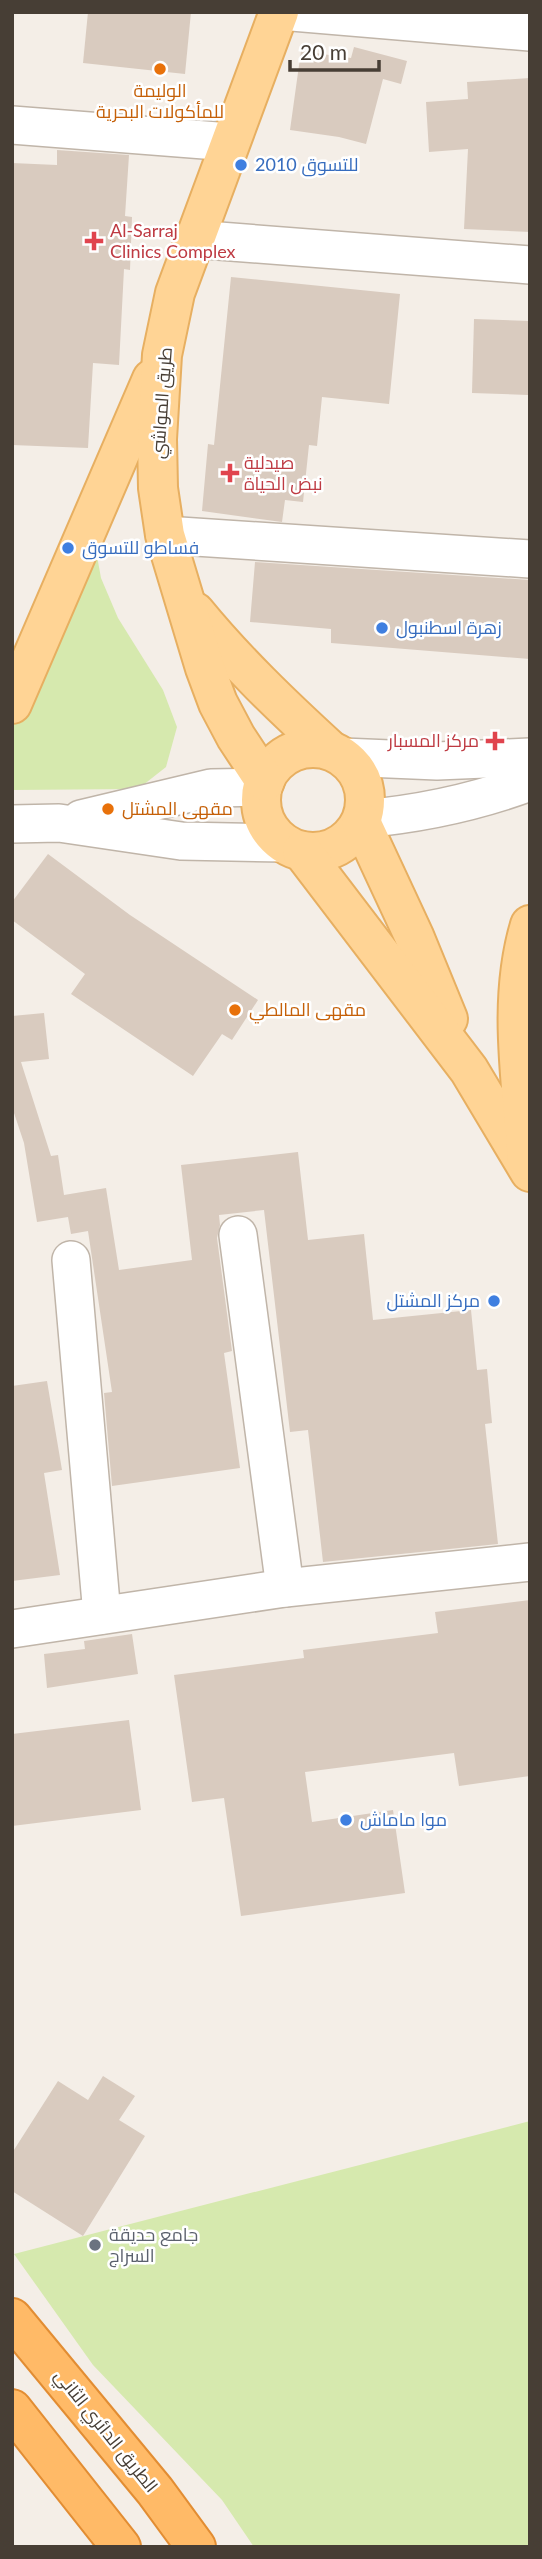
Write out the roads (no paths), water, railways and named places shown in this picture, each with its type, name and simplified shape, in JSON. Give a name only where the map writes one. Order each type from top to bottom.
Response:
[{"type":"highway","name":"الطريق الدائري الثاني","points":[[12,2318],[155,2491],[196,2547]]},
{"type":"highway","points":[[12,2409],[121,2547]]},
{"type":"main road","name":"طريق المواشي","points":[[264,784],[218,703],[184,600],[164,535],[158,488],[157,439],[162,355],[175,293],[279,12]]},
{"type":"main road","points":[[12,704],[162,355]]},
{"type":"main road","name":"طريق المواشي","points":[[184,600],[223,647],[266,692],[336,753]]},
{"type":"main road","points":[[293,847],[323,850],[342,843],[361,820],[365,805],[361,778],[354,766],[336,753],[303,748],[291,753],[271,769],[264,784],[262,812],[267,824],[293,847],[469,1070],[529,1169]]},
{"type":"main road","points":[[361,820],[414,936],[469,1070]]},
{"type":"main road","points":[[529,1169],[524,1043],[518,982],[530,925]]},
{"type":"street","points":[[292,12],[530,32]]},
{"type":"street","points":[[12,125],[230,142]]},
{"type":"street","points":[[193,239],[530,265]]},
{"type":"street","points":[[164,535],[530,559]]},
{"type":"street","points":[[336,753],[437,761],[530,757]]},
{"type":"street","points":[[361,820],[407,815],[530,782]]},
{"type":"street","points":[[59,823],[211,788],[264,784]]},
{"type":"street","points":[[12,824],[59,823],[181,841],[293,847]]},
{"type":"street","points":[[238,1235],[285,1588]]},
{"type":"street","points":[[71,1261],[102,1615]]},
{"type":"street","points":[[12,1629],[285,1588],[530,1562]]},
{"type":"place","name":"الوليمة للمأكولات البحرية","points":[[160,69]]},
{"type":"place","name":"2010 للتسوق","points":[[241,165]]},
{"type":"place","name":"Al-Sarraj Clinics Complex","points":[[94,241]]},
{"type":"place","name":"صيدلية نبض الحياة","points":[[230,473]]},
{"type":"place","name":"فساطو للتسوق","points":[[68,548]]},
{"type":"place","name":"زهرة اسطنبول","points":[[382,628]]},
{"type":"place","name":"مركز المسبار","points":[[495,741]]},
{"type":"place","name":"مقهى المشتل","points":[[108,809]]},
{"type":"place","name":"مقهى المالطي","points":[[235,1010]]},
{"type":"place","name":"مركز المشتل","points":[[494,1301]]},
{"type":"place","name":"موا ماماش","points":[[346,1820]]},
{"type":"place","name":"جامع حديقة السراج","points":[[95,2245]]}]
